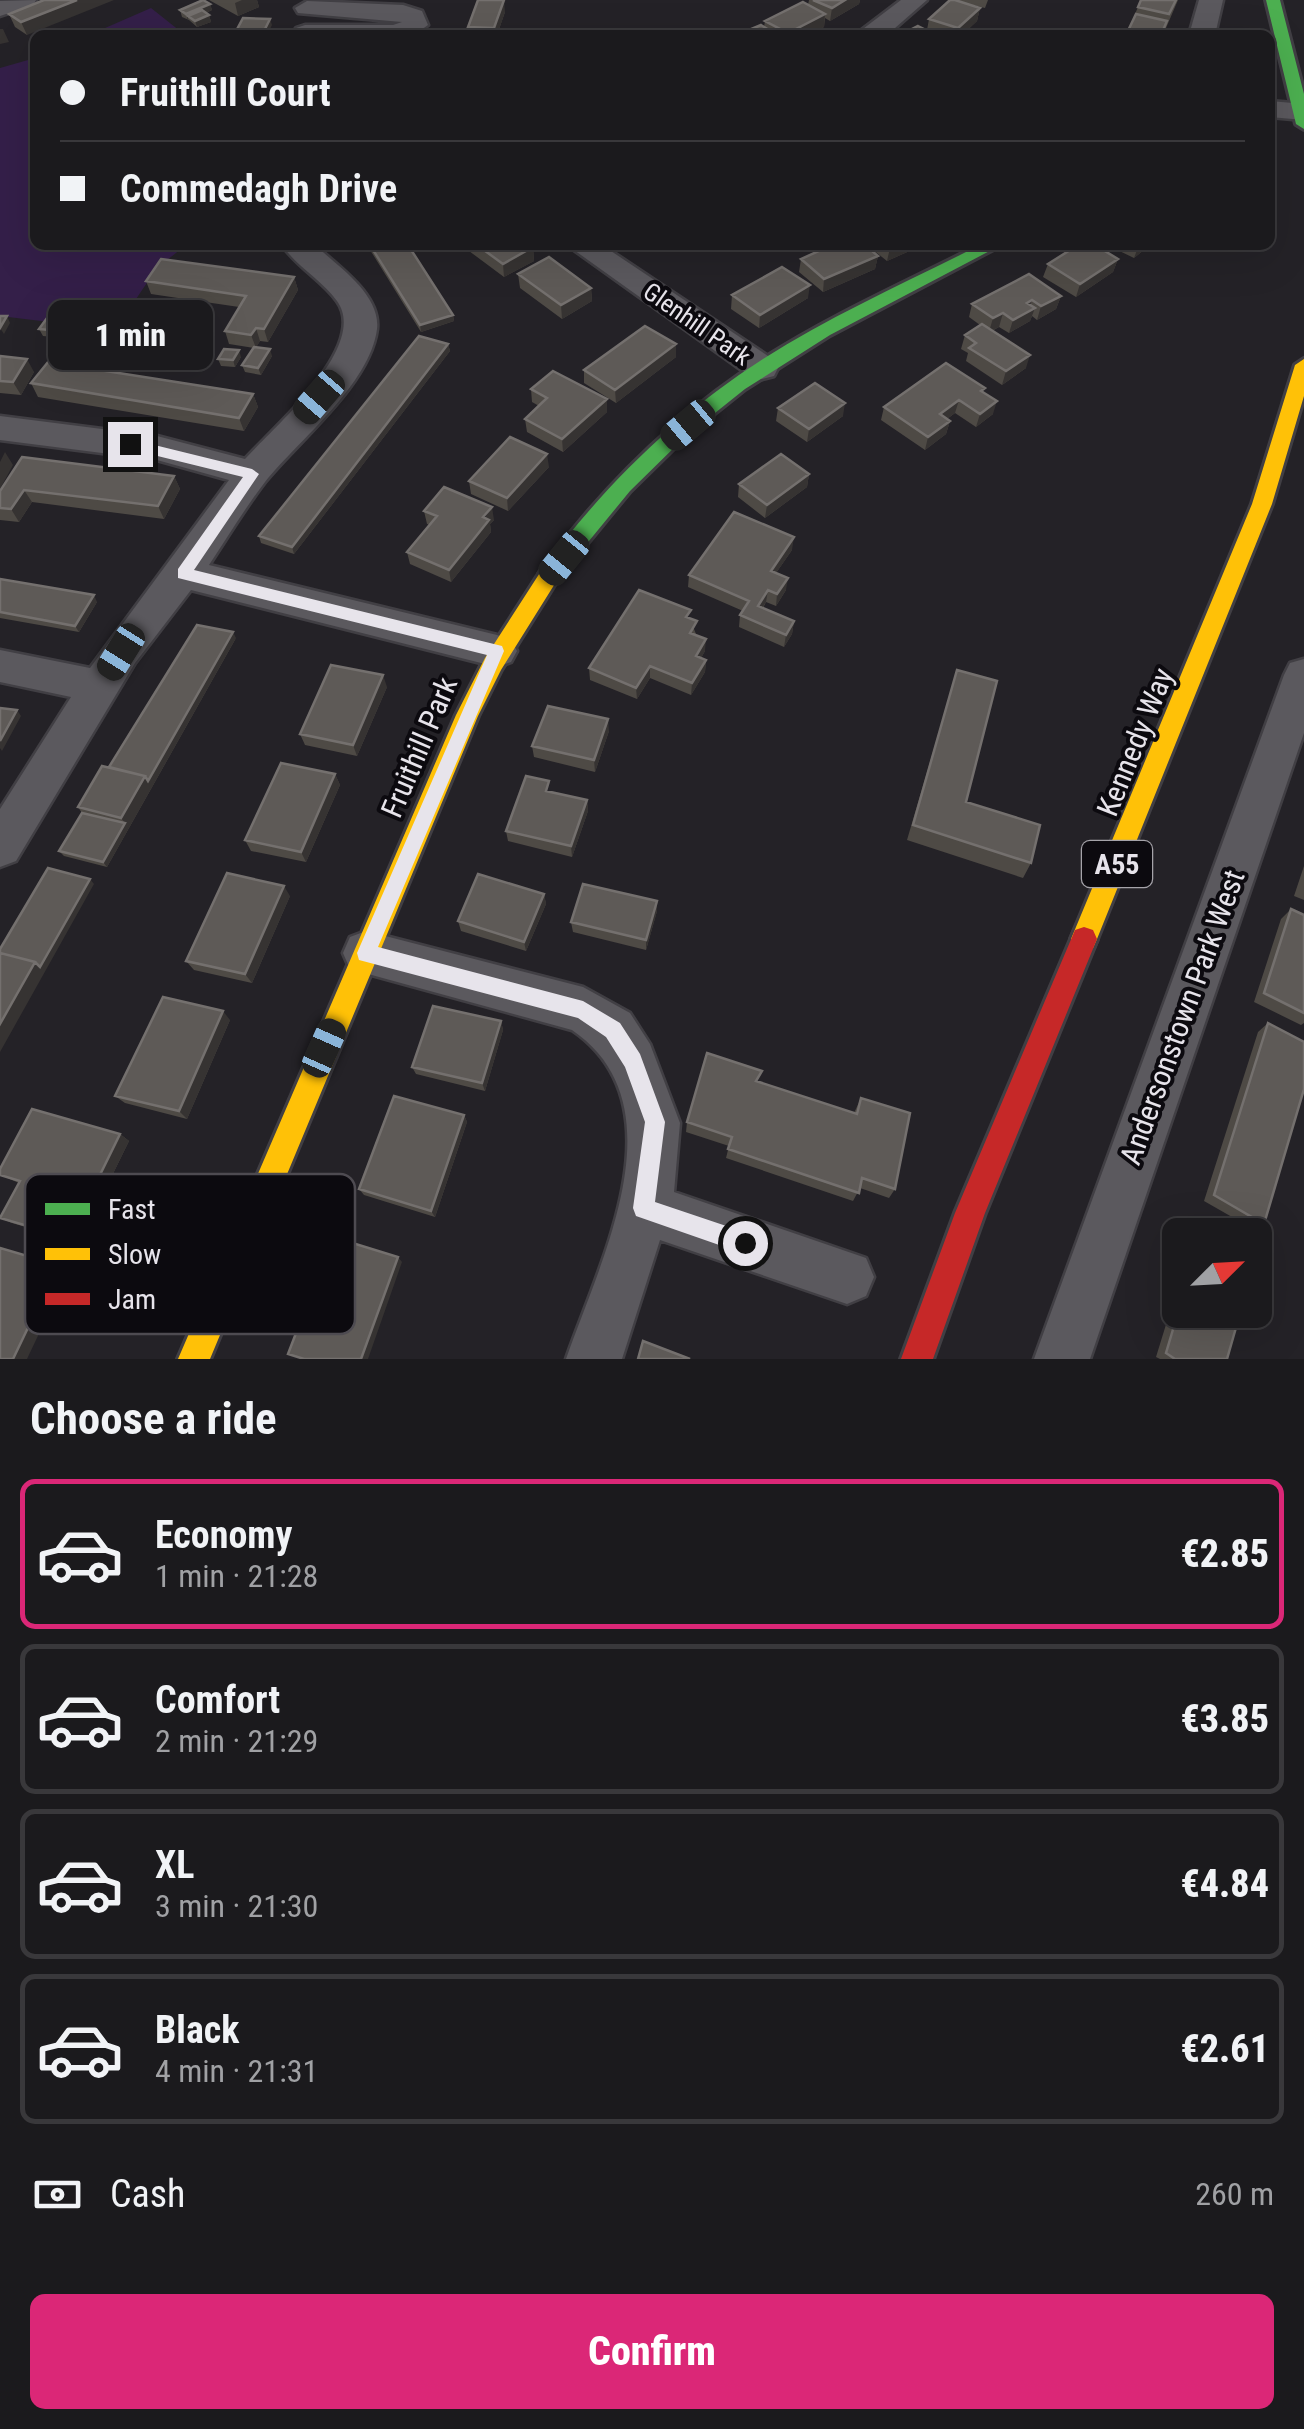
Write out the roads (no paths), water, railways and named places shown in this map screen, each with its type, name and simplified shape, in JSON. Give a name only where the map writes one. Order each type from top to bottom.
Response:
[{"type":"main road","points":[[1273,0],[1303,118]]},
{"type":"main road","name":"Fruithill Park","points":[[272,1174],[496,651],[542,585],[642,465],[703,412],[762,368],[984,250]]},
{"type":"main road","name":"Kennedy Way","points":[[916,1359],[970,1213],[1231,584],[1262,504],[1304,365]]},
{"type":"main road","name":"Fruithill Park","points":[[194,1359],[205,1334]]},
{"type":"street","points":[[0,8],[24,0]]},
{"type":"street","points":[[878,30],[915,0]]},
{"type":"street","points":[[1203,30],[1211,0]]},
{"type":"street","points":[[1275,110],[1303,118]]},
{"type":"street","points":[[0,847],[100,686],[252,474],[345,370],[360,328],[358,310],[348,292],[302,250]]},
{"type":"street","name":"Glenhill Park","points":[[589,250],[762,368]]},
{"type":"street","points":[[0,428],[157,448],[252,474]]},
{"type":"street","points":[[183,574],[496,651]]},
{"type":"street","points":[[0,666],[100,686]]},
{"type":"street","name":"Andersonstown Park West","points":[[1062,1359],[1304,675]]},
{"type":"street","points":[[366,953],[583,1010],[613,1030],[632,1062],[655,1122],[643,1208],[594,1359]]},
{"type":"street","points":[[643,1208],[847,1277]]}]
